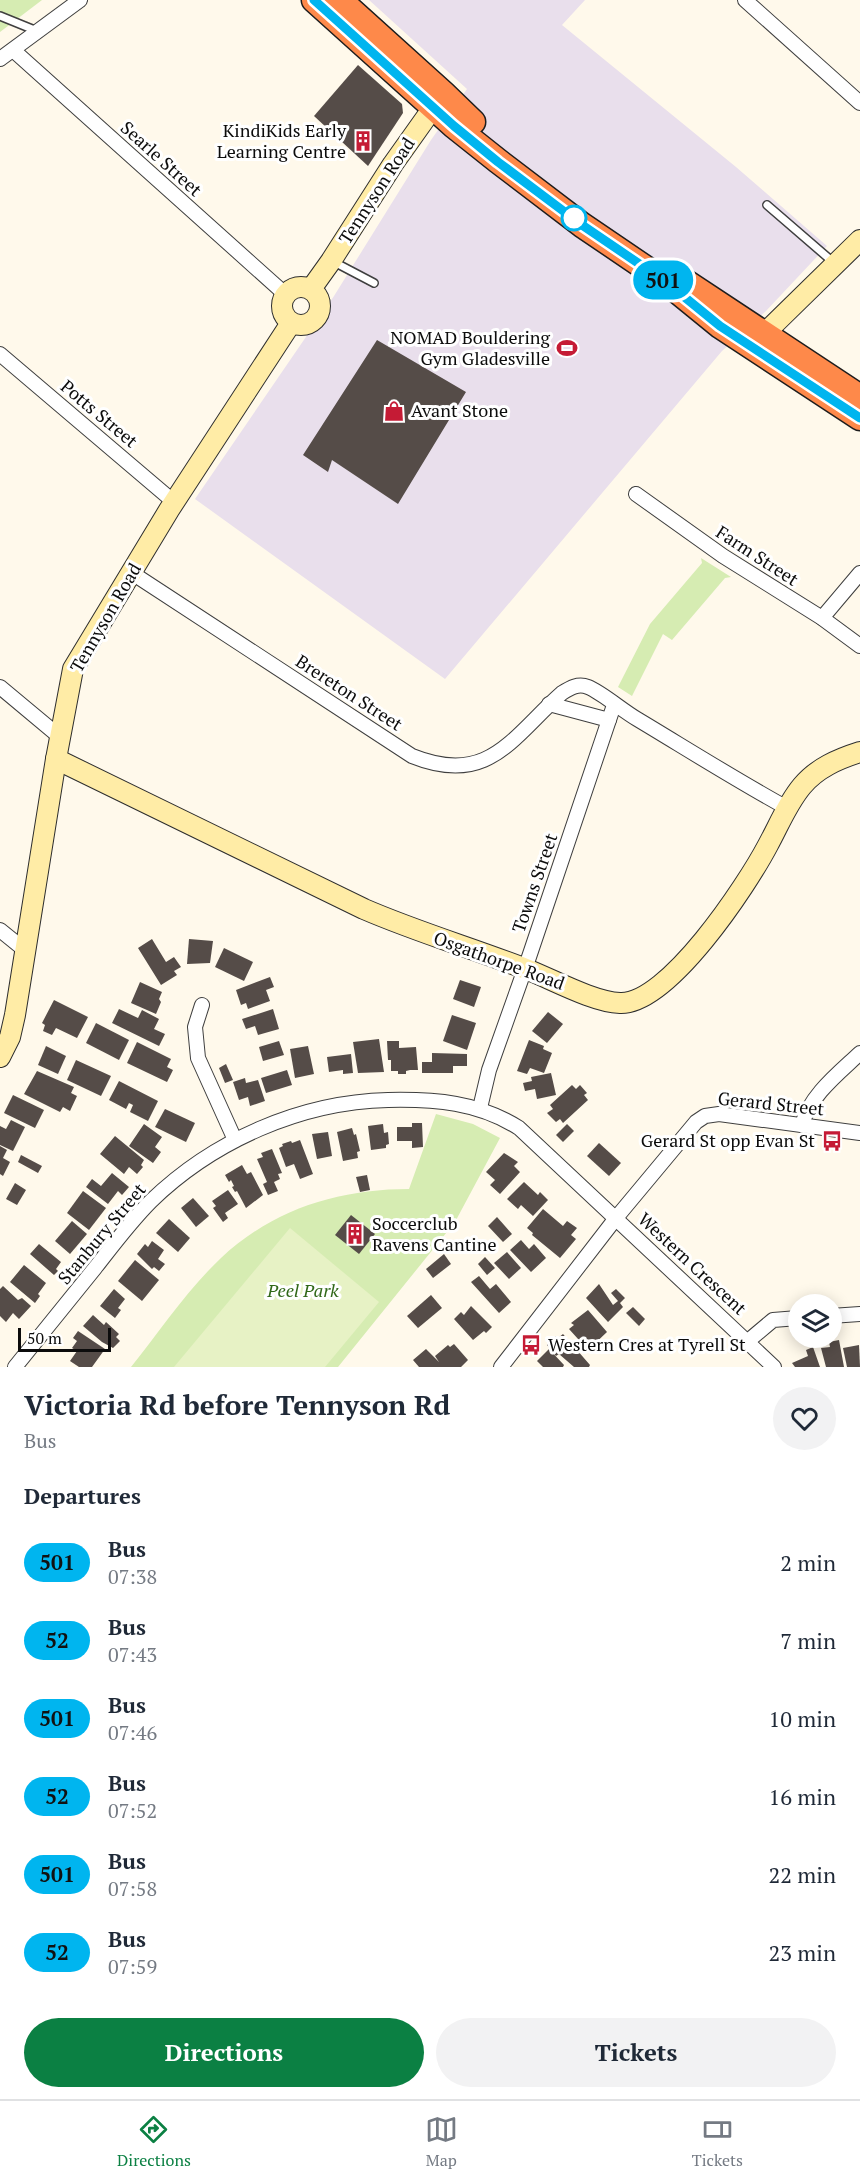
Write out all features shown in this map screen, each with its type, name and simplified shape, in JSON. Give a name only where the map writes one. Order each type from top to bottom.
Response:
[{"type":"highway","points":[[314,0],[438,100]]},
{"type":"highway","points":[[340,0],[498,162],[582,225],[666,282],[720,326],[760,341],[860,397]]},
{"type":"highway","points":[[760,341],[860,418]]},
{"type":"street","points":[[0,59],[80,0]]},
{"type":"street","points":[[745,0],[860,103]]},
{"type":"street","name":"Searle Street","points":[[13,50],[285,294]]},
{"type":"street","name":"Tennyson Road","points":[[311,289],[438,100]]},
{"type":"street","points":[[760,341],[860,240]]},
{"type":"street","points":[[301,286],[311,289],[318,297],[319,312],[309,323],[301,325],[291,323],[283,314],[281,305],[285,294],[301,286]]},
{"type":"street","name":"Tennyson Road","points":[[0,1057],[10,1037],[73,669],[174,502],[291,323]]},
{"type":"street","name":"Potts Street","points":[[0,354],[174,502]]},
{"type":"street","name":"Farm Street","points":[[636,494],[723,556],[822,618],[860,646]]},
{"type":"street","name":"Brereton Street","points":[[132,573],[412,756],[429,762],[461,765],[491,757],[513,742],[549,704],[569,688],[583,686],[590,688],[614,705],[787,808]]},
{"type":"street","points":[[822,618],[860,573]]},
{"type":"street","points":[[0,687],[60,737]]},
{"type":"street","points":[[549,704],[609,720]]},
{"type":"street","name":"Towns Street","points":[[480,1108],[489,1070],[614,705]]},
{"type":"street","name":"Osgathorpe Road","points":[[56,759],[333,896],[396,923],[604,1000],[622,1003],[637,1000],[657,989],[694,951],[736,898],[802,786],[833,761],[860,752]]},
{"type":"street","points":[[0,930],[26,951]]},
{"type":"street","points":[[202,1005],[195,1027],[198,1058],[235,1140]]},
{"type":"street","points":[[802,1125],[804,1117],[818,1094],[860,1053]]},
{"type":"street","name":"Stanbury Street","points":[[15,1367],[149,1203],[184,1173],[235,1140],[303,1113],[346,1103],[379,1100],[422,1100],[480,1108],[519,1128],[616,1218]]},
{"type":"street","name":"Gerard Street","points":[[616,1218],[696,1122],[705,1116],[719,1114],[860,1133]]},
{"type":"street","name":"Western Crescent","points":[[510,1363],[616,1218],[774,1367]]},
{"type":"street","points":[[842,1315],[860,1314]]},
{"type":"street","points":[[748,1341],[773,1320],[788,1319]]},
{"type":"lane","points":[[0,16],[38,31]]},
{"type":"lane","points":[[767,205],[836,264]]},
{"type":"lane","points":[[331,261],[374,283]]},
{"type":"shaded area","points":[[369,0],[585,0],[562,25],[736,167],[827,246],[766,311],[722,351],[445,679],[195,499],[334,296],[431,140],[467,89]]},
{"type":"green space","points":[[0,0],[42,0],[0,32]]},
{"type":"green space","points":[[701,558],[731,577],[725,578],[672,640],[663,634],[632,696],[618,687],[650,624],[702,563]]},
{"type":"green space","name":"Peel Park","points":[[436,1114],[473,1124],[500,1138],[455,1222],[338,1367],[131,1367],[209,1270],[241,1241],[262,1227],[308,1205],[332,1198],[357,1193],[409,1189]]},
{"type":"green space","points":[[290,1228],[379,1302],[325,1367],[174,1367]]},
{"type":"building","name":"KindiKids Early Learning Centre","points":[[358,65],[402,104],[403,113],[368,166],[314,116]]},
{"type":"building","points":[[377,340],[466,392],[398,504],[332,460],[328,472],[303,455]]},
{"type":"building","points":[[152,939],[166,962],[174,957],[181,967],[174,971],[177,975],[161,985],[138,948]]},
{"type":"building","points":[[189,939],[213,941],[210,963],[187,964]]},
{"type":"building","points":[[224,948],[253,962],[244,981],[215,967]]},
{"type":"building","points":[[270,977],[274,987],[266,990],[270,1001],[248,1009],[246,1003],[241,1005],[236,990]]},
{"type":"building","points":[[460,980],[481,987],[474,1007],[453,999]]},
{"type":"building","points":[[140,982],[162,992],[156,1014],[131,1003]]},
{"type":"building","points":[[54,1000],[88,1017],[77,1038],[56,1028],[52,1035],[43,1031],[45,1025],[42,1023]]},
{"type":"building","points":[[119,1009],[138,1018],[142,1010],[159,1019],[154,1029],[165,1034],[159,1046],[112,1023]]},
{"type":"building","points":[[273,1009],[279,1029],[258,1035],[255,1026],[246,1029],[242,1019]]},
{"type":"building","points":[[548,1012],[563,1024],[547,1043],[532,1031]]},
{"type":"building","points":[[452,1015],[476,1023],[467,1050],[443,1041]]},
{"type":"building","points":[[96,1023],[129,1040],[119,1060],[86,1043]]},
{"type":"building","points":[[379,1039],[384,1072],[358,1073],[353,1042]]},
{"type":"building","points":[[529,1040],[544,1046],[543,1049],[552,1053],[544,1073],[530,1068],[527,1074],[517,1071]]},
{"type":"building","points":[[279,1041],[284,1055],[263,1061],[259,1047]]},
{"type":"building","points":[[387,1041],[399,1041],[399,1048],[416,1047],[418,1070],[406,1071],[406,1074],[391,1071]]},
{"type":"building","points":[[137,1042],[171,1059],[167,1067],[173,1070],[167,1082],[127,1063]]},
{"type":"building","points":[[46,1046],[66,1056],[58,1074],[38,1065]]},
{"type":"building","points":[[308,1046],[314,1074],[295,1078],[290,1049]]},
{"type":"building","points":[[432,1053],[467,1054],[467,1066],[453,1066],[453,1073],[422,1073],[422,1062],[432,1062]]},
{"type":"building","points":[[351,1054],[353,1073],[343,1074],[343,1070],[329,1072],[327,1057]]},
{"type":"building","points":[[76,1060],[111,1076],[101,1096],[67,1080]]},
{"type":"building","points":[[226,1064],[233,1080],[225,1083],[219,1068]]},
{"type":"building","points":[[287,1070],[292,1085],[266,1093],[261,1078]]},
{"type":"building","points":[[37,1071],[74,1087],[71,1093],[77,1096],[70,1111],[63,1107],[60,1112],[24,1094]]},
{"type":"building","points":[[551,1073],[556,1095],[537,1099],[535,1089],[525,1091],[523,1083],[532,1081],[531,1077]]},
{"type":"building","points":[[245,1078],[246,1083],[258,1080],[265,1101],[250,1106],[248,1097],[239,1100],[233,1082]]},
{"type":"building","points":[[119,1081],[158,1101],[148,1121],[130,1112],[133,1105],[129,1103],[126,1109],[109,1100]]},
{"type":"building","points":[[572,1085],[576,1089],[580,1085],[587,1093],[584,1095],[588,1100],[563,1123],[560,1119],[556,1122],[547,1113],[553,1109],[550,1105]]},
{"type":"building","points":[[13,1095],[44,1110],[35,1128],[4,1113]]},
{"type":"building","points":[[165,1109],[195,1123],[186,1142],[155,1127]]},
{"type":"building","points":[[11,1120],[25,1127],[13,1151],[0,1145],[0,1126],[6,1129]]},
{"type":"building","points":[[412,1123],[422,1123],[423,1147],[412,1148],[412,1141],[397,1141],[397,1127],[412,1127]]},
{"type":"building","points":[[144,1124],[162,1137],[155,1147],[161,1152],[153,1163],[129,1146]]},
{"type":"building","points":[[383,1124],[384,1133],[388,1132],[389,1144],[386,1148],[371,1150],[368,1126]]},
{"type":"building","points":[[567,1124],[574,1131],[563,1142],[556,1135]]},
{"type":"building","points":[[352,1128],[354,1135],[356,1134],[360,1151],[357,1152],[358,1158],[343,1161],[337,1132]]},
{"type":"building","points":[[328,1132],[332,1156],[317,1159],[312,1134]]},
{"type":"building","points":[[115,1136],[144,1160],[141,1165],[143,1167],[137,1174],[129,1167],[124,1174],[100,1154]]},
{"type":"building","points":[[300,1140],[313,1174],[300,1179],[294,1164],[286,1167],[279,1148],[283,1146],[282,1144]]},
{"type":"building","points":[[599,1143],[621,1163],[609,1176],[587,1156]]},
{"type":"building","points":[[0,1146],[7,1150],[3,1158],[10,1162],[3,1176],[0,1174]]},
{"type":"building","points":[[272,1149],[282,1173],[278,1174],[280,1179],[274,1182],[278,1191],[268,1195],[263,1184],[267,1182],[257,1159],[263,1157],[261,1153]]},
{"type":"building","points":[[504,1153],[518,1162],[514,1166],[520,1172],[500,1194],[490,1185],[495,1180],[486,1172]]},
{"type":"building","points":[[21,1155],[42,1166],[38,1173],[18,1162]]},
{"type":"building","points":[[242,1165],[247,1174],[251,1172],[263,1195],[246,1208],[237,1191],[235,1192],[232,1187],[234,1186],[231,1180],[229,1182],[225,1175]]},
{"type":"building","points":[[112,1173],[129,1187],[122,1195],[118,1191],[108,1204],[86,1187],[92,1179],[101,1186]]},
{"type":"building","points":[[367,1175],[370,1190],[360,1192],[356,1177]]},
{"type":"building","points":[[524,1182],[538,1195],[540,1192],[548,1200],[533,1216],[521,1205],[518,1209],[507,1199]]},
{"type":"building","points":[[15,1183],[26,1190],[17,1205],[6,1199]]},
{"type":"building","points":[[228,1190],[238,1204],[225,1213],[228,1218],[223,1222],[213,1208],[216,1206],[212,1201]]},
{"type":"building","points":[[83,1191],[106,1208],[89,1230],[67,1213]]},
{"type":"building","points":[[193,1198],[209,1216],[196,1227],[181,1208]]},
{"type":"building","points":[[543,1209],[563,1226],[567,1221],[577,1228],[571,1235],[576,1239],[560,1258],[532,1235],[533,1233],[527,1228]]},
{"type":"building","name":"Soccerclub Ravens Cantine","points":[[351,1215],[375,1234],[359,1254],[335,1235]]},
{"type":"building","points":[[497,1217],[512,1234],[503,1242],[488,1226]]},
{"type":"building","points":[[169,1219],[190,1238],[178,1252],[156,1233]]},
{"type":"building","points":[[72,1221],[87,1234],[70,1254],[55,1241]]},
{"type":"building","points":[[521,1240],[529,1249],[534,1244],[546,1258],[531,1272],[510,1250]]},
{"type":"building","points":[[152,1241],[164,1250],[158,1259],[165,1264],[159,1271],[154,1267],[152,1269],[137,1254],[145,1244],[148,1247]]},
{"type":"building","points":[[39,1244],[61,1262],[54,1275],[30,1254]]},
{"type":"building","points":[[507,1252],[521,1268],[509,1279],[494,1263]]},
{"type":"building","points":[[444,1254],[451,1264],[433,1278],[426,1269]]},
{"type":"building","points":[[485,1257],[495,1268],[487,1275],[478,1264]]},
{"type":"building","points":[[135,1260],[159,1280],[142,1301],[118,1281]]},
{"type":"building","points":[[24,1265],[46,1283],[35,1303],[10,1282]]},
{"type":"building","points":[[479,1276],[490,1289],[496,1284],[511,1302],[499,1313],[471,1282]]},
{"type":"building","points":[[599,1284],[613,1305],[618,1301],[611,1293],[616,1289],[625,1298],[620,1303],[623,1307],[608,1322],[586,1298]]},
{"type":"building","points":[[3,1286],[18,1300],[22,1298],[31,1306],[19,1319],[13,1313],[6,1322],[0,1316],[0,1289]]},
{"type":"building","points":[[114,1289],[125,1299],[118,1308],[121,1310],[115,1318],[100,1306]]},
{"type":"building","points":[[431,1295],[442,1308],[418,1328],[407,1316]]},
{"type":"building","points":[[471,1306],[492,1327],[473,1340],[454,1319],[461,1312],[464,1315]]},
{"type":"building","points":[[633,1307],[645,1319],[639,1326],[626,1313]]},
{"type":"building","points":[[588,1310],[607,1332],[588,1350],[569,1329],[574,1325],[571,1323]]},
{"type":"building","points":[[93,1315],[104,1325],[106,1322],[119,1334],[116,1337],[120,1341],[113,1348],[83,1326]]},
{"type":"building","points":[[78,1331],[105,1349],[92,1367],[79,1367],[70,1361],[77,1351],[72,1348],[77,1341],[73,1338]]},
{"type":"building","points":[[563,1334],[590,1365],[589,1367],[574,1367],[559,1354],[556,1356],[547,1345],[556,1336],[558,1338]]},
{"type":"building","points":[[454,1344],[468,1360],[461,1367],[419,1367],[413,1360],[426,1349],[439,1362],[435,1356],[448,1345],[450,1347]]},
{"type":"building","points":[[859,1345],[860,1367],[847,1367],[843,1348]]},
{"type":"building","points":[[813,1348],[820,1367],[795,1367],[792,1363],[808,1356],[806,1350]]},
{"type":"building","points":[[821,1348],[840,1348],[844,1367],[826,1367]]},
{"type":"building","points":[[549,1349],[564,1365],[563,1367],[543,1367],[537,1361]]},
{"type":"bus line","name":"501","points":[[314,0],[454,126],[498,162],[582,225],[666,282],[700,312],[860,418]]},
{"type":"place","name":"KindiKids Early Learning Centre","points":[[363,141]]},
{"type":"place","name":"NOMAD Bouldering Gym Gladesville","points":[[567,348]]},
{"type":"place","name":"Avant Stone","points":[[394,411]]},
{"type":"place","name":"Gerard St opp Evan St","points":[[832,1141]]},
{"type":"place","name":"Soccerclub Ravens Cantine","points":[[355,1234]]},
{"type":"place","name":"Western Cres at Tyrell St","points":[[531,1345]]}]
